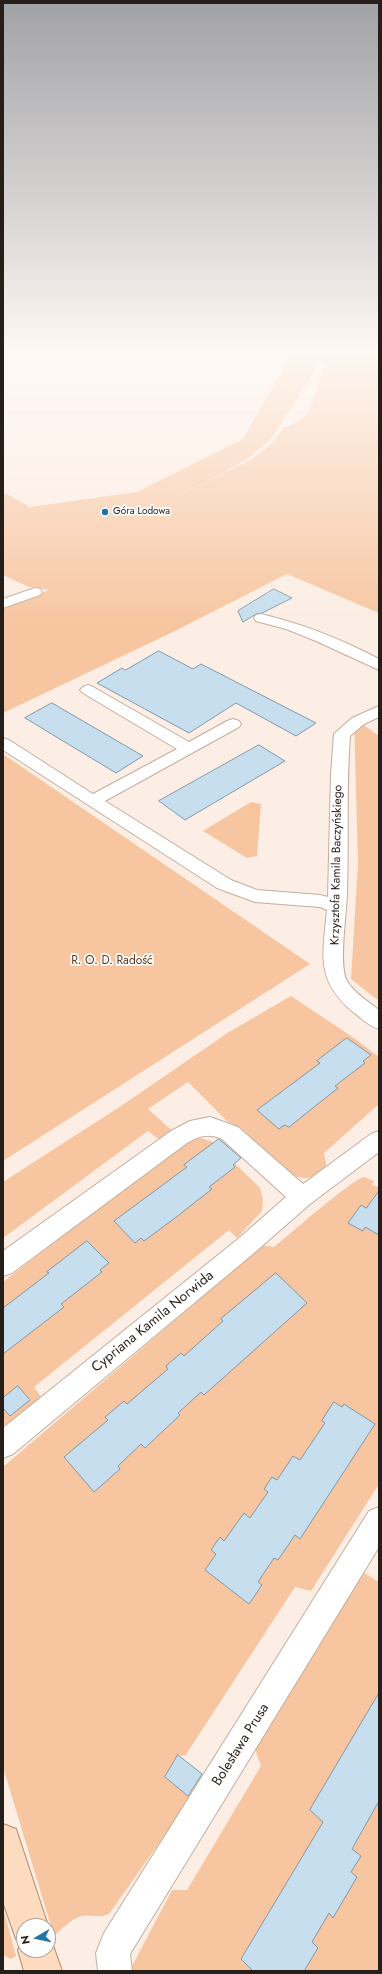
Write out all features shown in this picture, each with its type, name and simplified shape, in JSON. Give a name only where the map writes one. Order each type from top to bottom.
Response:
[{"type":"main road","points":[[3,1842],[27,1918]]},
{"type":"main road","points":[[39,1958],[43,1971]]},
{"type":"street","points":[[3,604],[35,592]]},
{"type":"street","points":[[261,618],[284,623],[325,639],[379,665]]},
{"type":"street","points":[[88,690],[189,749]]},
{"type":"street","name":"Krzysztofa Kamila Baczyńskiego","points":[[379,711],[358,721],[342,734],[337,822],[337,906],[333,962],[337,981],[344,990],[379,1021]]},
{"type":"street","points":[[92,801],[233,724]]},
{"type":"street","points":[[3,743],[224,884],[255,896],[320,901],[337,906]]},
{"type":"street","points":[[3,1265],[179,1137],[189,1131],[205,1126],[217,1126],[230,1133],[302,1197]]},
{"type":"street","name":"Cypriana Kamila Norwida","points":[[3,1445],[246,1246],[302,1197],[379,1140]]},
{"type":"street","name":"Bolesława Prusa","points":[[115,1971],[112,1953],[116,1945],[379,1521]]},
{"type":"green space","points":[[239,441],[269,441],[250,457],[223,473],[146,512],[248,461],[274,441],[379,441],[379,613],[287,574],[177,630],[3,713],[3,609],[49,590],[29,587],[3,575],[3,492],[30,507],[137,492]]},
{"type":"green space","points":[[354,718],[379,736],[379,1001],[351,979],[358,863]]},
{"type":"green space","name":"R. O. D. Radość","points":[[3,754],[310,964],[3,1161]]},
{"type":"green space","points":[[251,802],[261,804],[257,856],[247,858],[203,831]]},
{"type":"green space","points":[[291,996],[354,1038],[379,1057],[379,1104],[324,1153],[327,1169],[320,1175],[304,1178],[295,1176],[278,1167],[250,1139],[250,1136],[240,1127],[228,1122],[188,1082],[148,1109],[179,1137],[167,1146],[148,1131],[3,1238],[3,1182],[121,1106],[229,1032]]},
{"type":"green space","points":[[201,1138],[213,1142],[260,1188],[263,1200],[262,1211],[237,1238],[229,1230],[34,1387],[44,1401],[16,1423],[3,1425],[3,1282],[183,1142]]},
{"type":"green space","points":[[364,1177],[374,1181],[372,1185],[379,1187],[379,1484],[311,1591],[295,1587],[185,1756],[178,1755],[165,1777],[191,1798],[109,1914],[102,1916],[79,1917],[67,1924],[56,1934],[56,1918],[49,1918],[3,1767],[3,1467],[263,1245],[274,1247],[334,1197],[357,1180]]},
{"type":"green space","points":[[363,1572],[379,1582],[379,1971],[131,1971],[131,1968],[172,1890],[187,1890],[261,1766],[255,1749]]},
{"type":"green space","points":[[3,1908],[16,1956],[11,1959],[3,1955]]},
{"type":"building","points":[[274,589],[292,598],[262,613],[256,614],[243,622],[238,611]]},
{"type":"building","points":[[159,651],[193,669],[201,664],[316,723],[296,736],[236,703],[189,733],[97,683],[122,668],[125,670]]},
{"type":"building","points":[[52,703],[143,756],[116,773],[25,718]]},
{"type":"building","points":[[259,745],[285,761],[185,820],[159,801]]},
{"type":"building","points":[[347,1038],[371,1055],[363,1061],[365,1063],[335,1086],[338,1088],[289,1127],[284,1125],[279,1129],[257,1110],[320,1063],[317,1061]]},
{"type":"building","points":[[219,1139],[241,1158],[233,1165],[235,1167],[209,1187],[212,1189],[175,1218],[144,1241],[141,1238],[135,1243],[114,1221],[187,1167],[184,1165]]},
{"type":"building","points":[[379,1191],[379,1235],[365,1227],[363,1231],[348,1223],[361,1205],[366,1208]]},
{"type":"building","points":[[87,1241],[109,1263],[100,1270],[102,1272],[61,1304],[64,1307],[3,1354],[3,1308],[49,1273],[47,1272]]},
{"type":"building","points":[[276,1273],[307,1303],[204,1395],[201,1392],[178,1413],[180,1415],[145,1448],[141,1444],[118,1466],[120,1469],[94,1492],[64,1457],[108,1420],[105,1417],[124,1401],[127,1404],[168,1369],[166,1366],[181,1353],[184,1356],[223,1321],[221,1319]]},
{"type":"building","points":[[18,1386],[30,1400],[10,1416],[3,1408],[3,1398]]},
{"type":"building","points":[[334,1402],[342,1407],[344,1404],[375,1424],[300,1539],[295,1535],[278,1560],[274,1558],[258,1582],[262,1585],[249,1604],[205,1570],[216,1554],[211,1550],[220,1537],[224,1541],[244,1513],[250,1518],[268,1492],[264,1489],[272,1477],[277,1480],[293,1456],[300,1460],[325,1423],[322,1421]]},
{"type":"building","points":[[379,1693],[379,1801],[352,1849],[361,1856],[351,1872],[357,1877],[333,1918],[329,1913],[312,1942],[318,1948],[304,1971],[253,1971],[241,1959],[323,1822],[310,1810]]},
{"type":"building","points":[[178,1755],[202,1774],[188,1796],[165,1777]]},
{"type":"place","name":"Góra Lodowa","points":[[105,512]]}]
